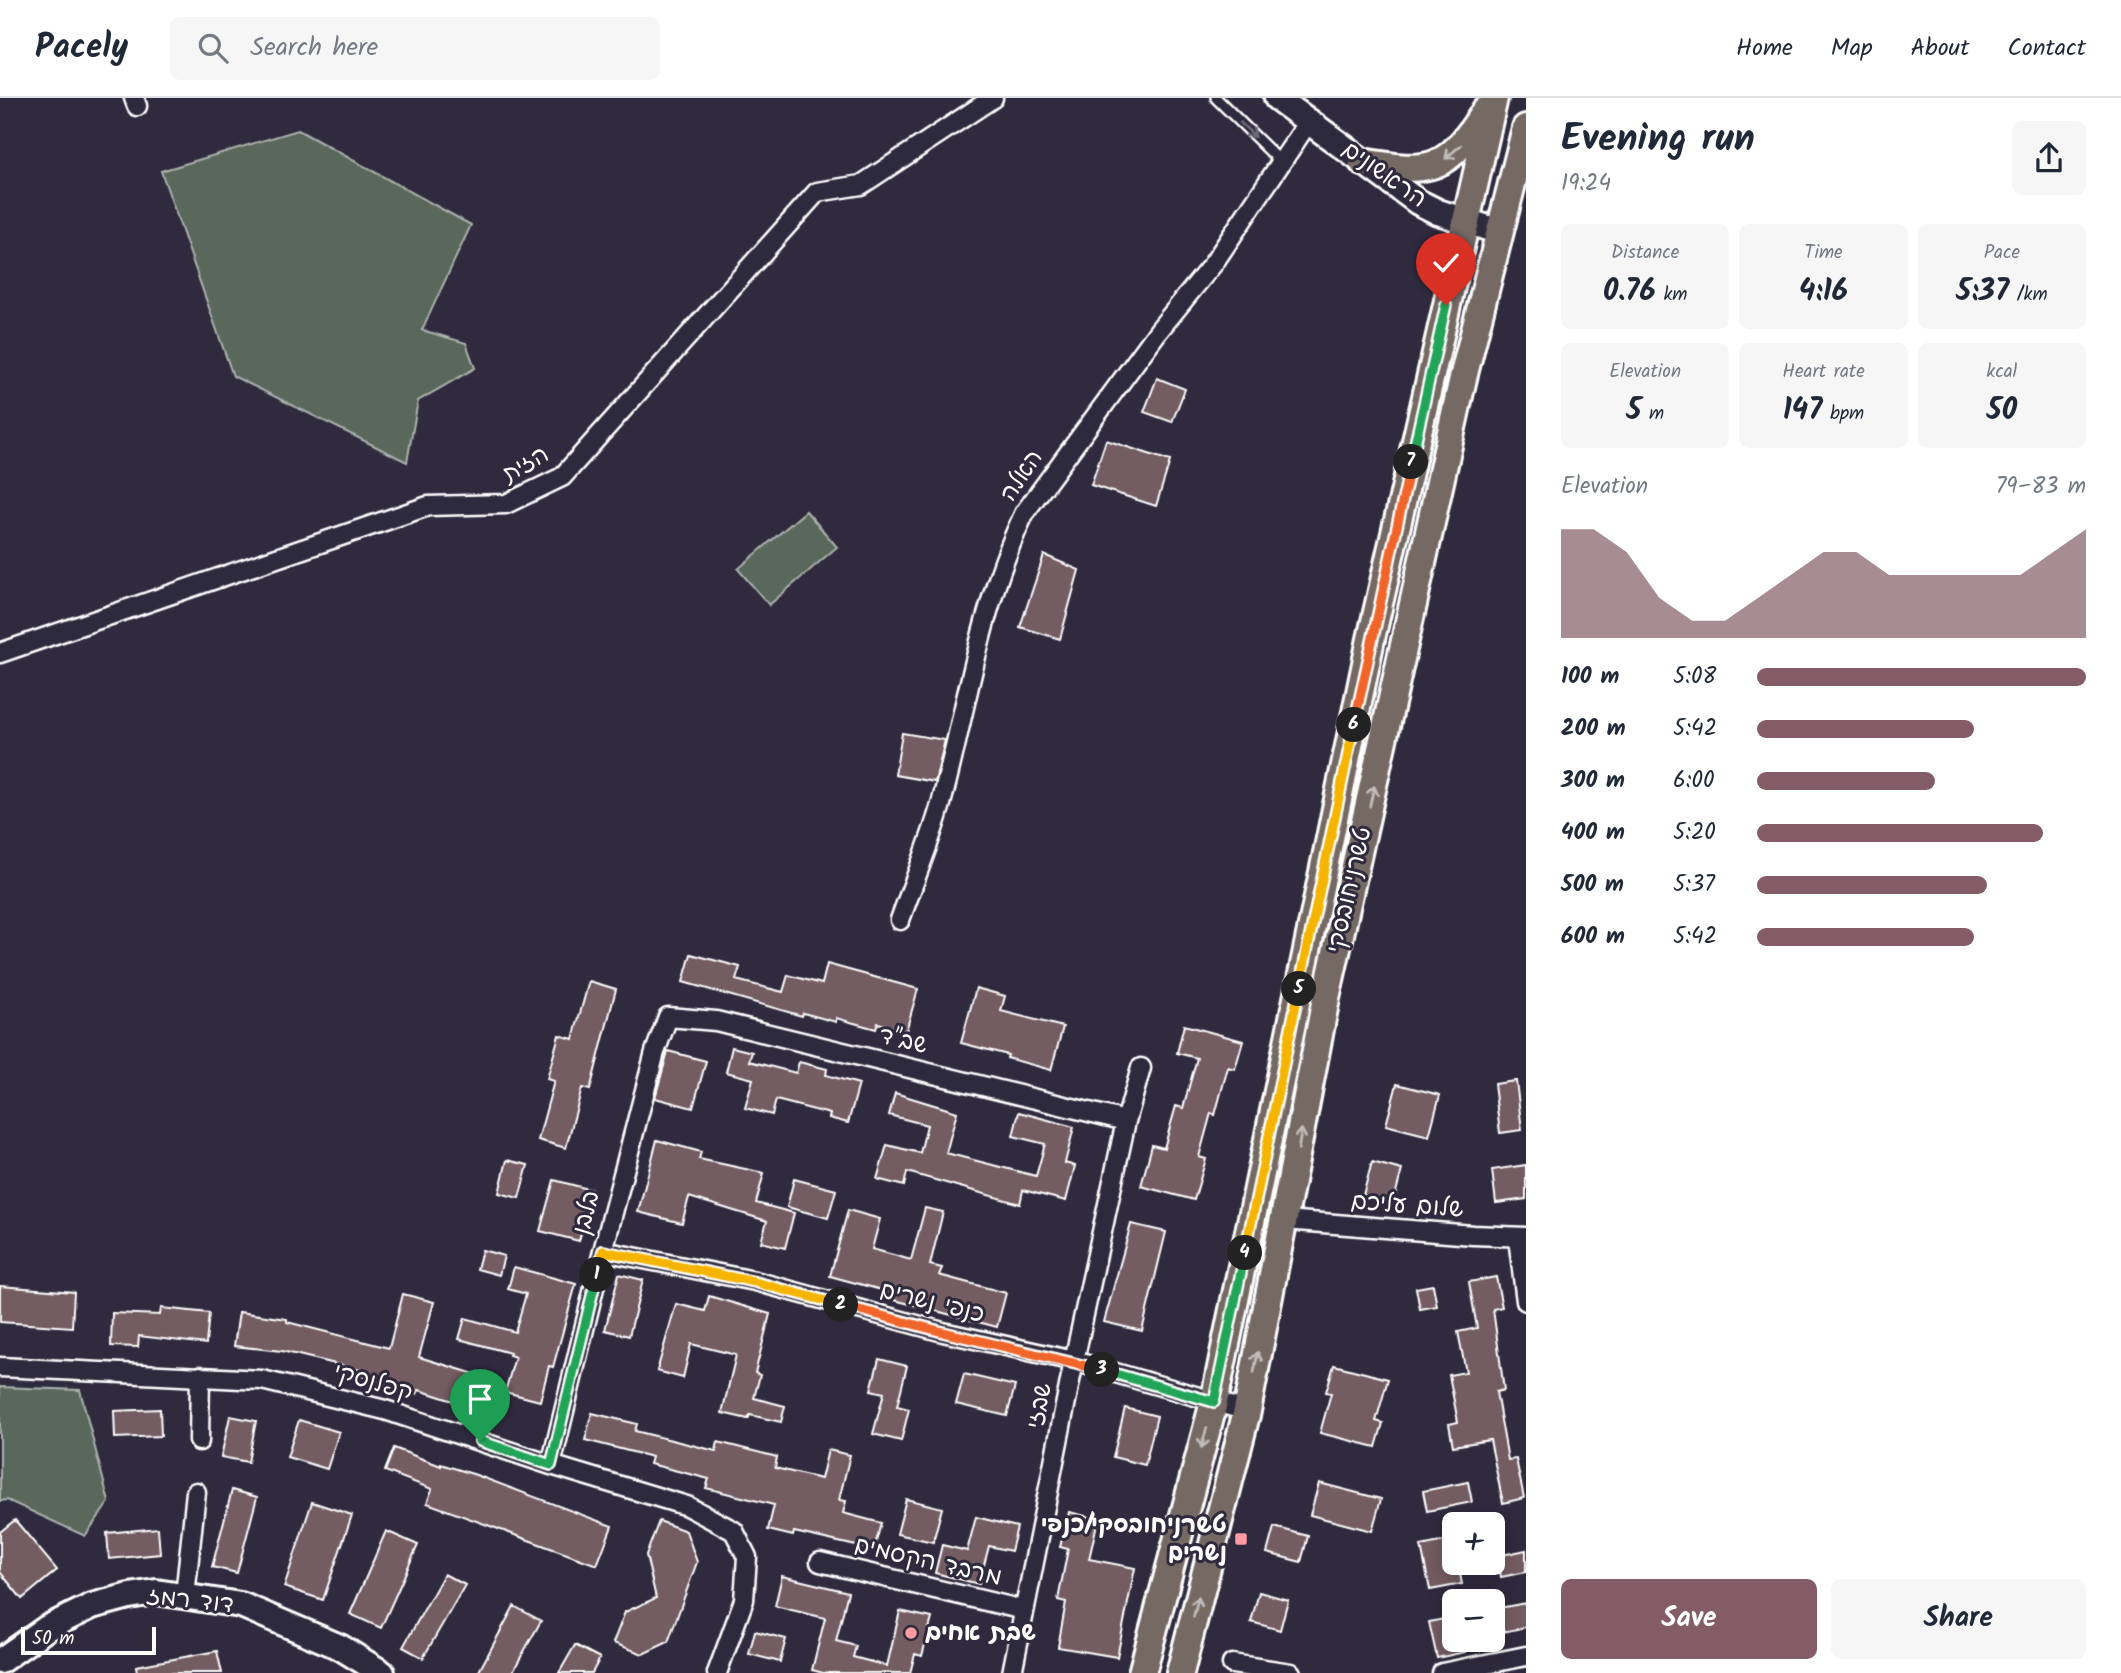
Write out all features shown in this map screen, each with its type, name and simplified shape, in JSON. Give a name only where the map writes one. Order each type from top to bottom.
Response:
[{"type":"main road","points":[[1363,162],[1404,169],[1424,169],[1441,162],[1459,149],[1494,98]]},
{"type":"main road","name":"טשרניחובסקי","points":[[1142,1673],[1214,1402],[1371,639],[1494,98]]},
{"type":"main road","name":"טשרניחובסקי","points":[[1180,1673],[1247,1411],[1326,998],[1462,378],[1526,128]]},
{"type":"street","name":"הזית","points":[[0,653],[428,506],[506,504],[562,477],[817,192],[861,185],[993,98]]},
{"type":"street","name":"הראשונים","points":[[1278,98],[1418,202],[1465,222],[1500,232]]},
{"type":"street","name":"האלה","points":[[900,920],[940,806],[996,586],[1010,544],[1025,512],[1159,330],[1213,264],[1309,121]]},
{"type":"street","name":"שב''ד","points":[[668,1017],[716,1021],[1126,1121]]},
{"type":"street","name":"בלבן","points":[[551,1465],[603,1251],[655,1052],[668,1017]]},
{"type":"street","name":"שבזי","points":[[1012,1673],[1074,1361],[1126,1121],[1141,1068]]},
{"type":"street","name":"שלום עליכם","points":[[1285,1220],[1522,1238]]},
{"type":"street","points":[[1522,1238],[1526,1301]]},
{"type":"street","name":"כנפי נשרים","points":[[603,1251],[755,1282],[943,1332],[1074,1361],[1247,1411]]},
{"type":"street","name":"קפלנסקי","points":[[0,1367],[262,1380],[385,1410],[551,1465],[687,1506],[734,1531],[747,1557],[744,1600],[718,1673]]},
{"type":"street","points":[[200,1376],[200,1441]]},
{"type":"street","points":[[184,1596],[196,1492]]},
{"type":"street","name":"מרבד הקסמים","points":[[820,1562],[1024,1610]]},
{"type":"street","name":"דוד רמז","points":[[0,1661],[47,1628],[92,1606],[130,1595],[156,1592],[242,1605],[340,1647],[382,1673]]},
{"type":"street","points":[[1442,1673],[1526,1656]]},
{"type":"street","points":[[1232,1664],[1291,1673]]},
{"type":"lane","points":[[1216,98],[1281,162]]},
{"type":"green space","points":[[298,130],[471,225],[422,330],[466,343],[475,368],[418,401],[407,462],[233,376],[161,171]]},
{"type":"green space","points":[[806,511],[837,547],[769,605],[738,569]]},
{"type":"green space","points":[[0,1387],[80,1390],[109,1502],[85,1536],[7,1500],[0,1501]]},
{"type":"building","points":[[1157,378],[1185,389],[1172,422],[1144,412]]},
{"type":"building","points":[[1106,440],[1170,461],[1156,506],[1091,485]]},
{"type":"building","points":[[1044,555],[1079,570],[1060,639],[1020,627]]},
{"type":"building","points":[[902,733],[945,740],[935,782],[895,775]]},
{"type":"building","points":[[691,954],[740,967],[736,980],[783,992],[788,975],[822,984],[827,964],[918,989],[906,1031],[878,1023],[876,1029],[836,1018],[836,1022],[803,1013],[802,1016],[683,982]]},
{"type":"building","points":[[589,981],[616,989],[590,1090],[582,1088],[566,1148],[538,1140],[554,1081],[547,1079],[559,1035],[573,1039]]},
{"type":"building","points":[[976,988],[1005,996],[1001,1011],[1063,1027],[1051,1070],[961,1043]]},
{"type":"building","points":[[1184,1025],[1243,1041],[1235,1069],[1228,1067],[1215,1115],[1211,1113],[1199,1157],[1206,1159],[1194,1200],[1141,1186],[1152,1145],[1164,1148],[1176,1106],[1183,1108],[1197,1058],[1177,1053]]},
{"type":"building","points":[[732,1047],[752,1052],[749,1061],[796,1073],[799,1062],[827,1069],[826,1075],[859,1084],[848,1123],[829,1118],[830,1114],[776,1100],[772,1115],[745,1108],[753,1079],[726,1072]]},
{"type":"building","points":[[668,1051],[706,1061],[693,1108],[655,1098]]},
{"type":"building","points":[[1516,1081],[1522,1130],[1500,1133],[1494,1084]]},
{"type":"building","points":[[1397,1084],[1440,1095],[1429,1136],[1386,1125]]},
{"type":"building","points":[[895,1093],[957,1112],[946,1153],[1036,1176],[1045,1144],[1013,1136],[1019,1112],[1074,1127],[1065,1163],[1075,1166],[1066,1201],[1023,1190],[1020,1204],[907,1172],[904,1186],[877,1179],[887,1145],[920,1153],[927,1125],[889,1115]]},
{"type":"building","points":[[657,1140],[701,1152],[699,1159],[764,1173],[756,1203],[794,1213],[785,1248],[761,1242],[767,1221],[689,1197],[682,1223],[638,1212]]},
{"type":"building","points":[[507,1160],[528,1165],[519,1198],[499,1193]]},
{"type":"building","points":[[1372,1162],[1402,1170],[1393,1203],[1363,1195]]},
{"type":"building","points":[[1526,1165],[1526,1199],[1496,1203],[1492,1170]]},
{"type":"building","points":[[794,1179],[836,1190],[828,1218],[787,1207]]},
{"type":"building","points":[[554,1180],[592,1190],[579,1241],[540,1231]]},
{"type":"building","points":[[925,1208],[943,1212],[930,1265],[942,1268],[939,1275],[1006,1293],[997,1327],[883,1297],[885,1291],[830,1276],[848,1210],[880,1219],[872,1249],[911,1260]]},
{"type":"building","points":[[1131,1224],[1166,1232],[1142,1331],[1104,1322]]},
{"type":"building","points":[[482,1250],[504,1256],[499,1275],[477,1269]]},
{"type":"building","points":[[514,1267],[576,1284],[553,1367],[549,1366],[540,1401],[505,1392],[515,1357],[509,1355],[510,1353],[459,1339],[465,1318],[515,1332],[526,1294],[508,1289]]},
{"type":"building","points":[[619,1274],[643,1280],[629,1336],[605,1330]]},
{"type":"building","points":[[1496,1277],[1502,1307],[1493,1309],[1504,1390],[1496,1392],[1508,1460],[1516,1459],[1524,1498],[1503,1503],[1490,1440],[1453,1446],[1449,1424],[1458,1422],[1449,1375],[1466,1372],[1458,1332],[1477,1328],[1469,1282]]},
{"type":"building","points":[[1433,1285],[1437,1306],[1420,1309],[1416,1288]]},
{"type":"building","points":[[0,1286],[74,1292],[72,1327],[0,1322]]},
{"type":"building","points":[[403,1294],[434,1302],[419,1357],[491,1379],[481,1410],[419,1390],[417,1394],[358,1375],[360,1370],[282,1351],[234,1346],[239,1312],[287,1319],[287,1322],[389,1348]]},
{"type":"building","points":[[709,1296],[770,1314],[755,1373],[760,1375],[754,1398],[785,1406],[781,1422],[750,1415],[748,1419],[722,1413],[736,1355],[691,1344],[683,1378],[657,1371],[676,1304],[705,1311]]},
{"type":"building","points":[[161,1308],[209,1313],[206,1344],[139,1336],[138,1347],[111,1346],[112,1313],[160,1315]]},
{"type":"building","points":[[879,1359],[907,1366],[897,1406],[909,1409],[901,1441],[873,1434],[884,1393],[871,1390]]},
{"type":"building","points":[[1334,1365],[1388,1379],[1376,1421],[1383,1423],[1376,1447],[1320,1433],[1331,1393],[1326,1392]]},
{"type":"building","points":[[964,1374],[1015,1386],[1007,1416],[956,1404]]},
{"type":"building","points":[[1125,1408],[1157,1416],[1145,1465],[1113,1457]]},
{"type":"building","points":[[160,1409],[161,1436],[115,1438],[114,1411]]},
{"type":"building","points":[[592,1413],[637,1424],[635,1431],[716,1451],[718,1442],[777,1457],[775,1468],[821,1479],[828,1450],[850,1455],[839,1500],[846,1501],[843,1513],[881,1523],[874,1550],[794,1532],[793,1536],[768,1530],[774,1505],[706,1488],[709,1479],[650,1464],[652,1457],[585,1440]]},
{"type":"building","points":[[230,1416],[256,1421],[248,1462],[221,1457]]},
{"type":"building","points":[[299,1420],[339,1432],[327,1469],[287,1457]]},
{"type":"building","points":[[394,1448],[441,1466],[476,1475],[612,1526],[597,1565],[427,1503],[432,1489],[385,1471]]},
{"type":"building","points":[[1468,1482],[1472,1502],[1427,1511],[1423,1491]]},
{"type":"building","points":[[1319,1483],[1381,1499],[1372,1531],[1310,1515]]},
{"type":"building","points":[[232,1490],[257,1497],[237,1573],[212,1567]]},
{"type":"building","points":[[906,1499],[942,1508],[933,1542],[897,1534]]},
{"type":"building","points":[[312,1502],[352,1515],[323,1600],[284,1587]]},
{"type":"building","points":[[1069,1512],[1098,1519],[1089,1559],[1135,1568],[1117,1657],[1058,1647],[1066,1602],[1058,1600],[1068,1549],[1060,1547]]},
{"type":"building","points":[[976,1517],[1017,1527],[1011,1551],[989,1546],[979,1584],[935,1573],[942,1545],[967,1551]]},
{"type":"building","points":[[15,1520],[57,1570],[22,1599],[0,1572],[0,1532]]},
{"type":"building","points":[[659,1521],[686,1531],[697,1562],[668,1642],[643,1654],[613,1643],[625,1612],[656,1598],[646,1555]]},
{"type":"building","points":[[1274,1527],[1308,1536],[1301,1562],[1267,1553]]},
{"type":"building","points":[[158,1528],[160,1554],[109,1559],[107,1533]]},
{"type":"building","points":[[386,1531],[418,1545],[381,1628],[350,1614]]},
{"type":"building","points":[[1442,1542],[1442,1575],[1460,1575],[1462,1584],[1430,1590],[1421,1546]]},
{"type":"building","points":[[1526,1550],[1526,1572],[1501,1577],[1505,1575],[1505,1554]]},
{"type":"building","points":[[444,1574],[465,1585],[423,1658],[403,1647]]},
{"type":"building","points":[[782,1576],[848,1592],[836,1641],[856,1646],[853,1657],[887,1666],[900,1611],[932,1618],[922,1656],[915,1654],[910,1673],[823,1673],[812,1670],[825,1618],[775,1606]]},
{"type":"building","points":[[1259,1592],[1288,1600],[1280,1630],[1251,1622]]},
{"type":"building","points":[[1526,1603],[1526,1627],[1505,1632],[1505,1607]]},
{"type":"building","points":[[514,1606],[541,1621],[512,1673],[478,1673]]},
{"type":"building","points":[[1442,1619],[1442,1652],[1465,1652],[1437,1658],[1429,1622]]},
{"type":"building","points":[[755,1631],[786,1639],[780,1662],[749,1654]]},
{"type":"building","points":[[575,1645],[600,1658],[592,1673],[559,1673]]},
{"type":"building","points":[[217,1651],[222,1673],[137,1673],[136,1666]]},
{"type":"place","name":"טשרניחובסקי/כנפי נשרים","points":[[1241,1539]]},
{"type":"place","name":"שבת אחים","points":[[911,1633]]},
{"type":"route","points":[[480,1441],[551,1465],[603,1251],[755,1282],[943,1332],[1074,1361],[1214,1402],[1371,639],[1446,305]]}]
